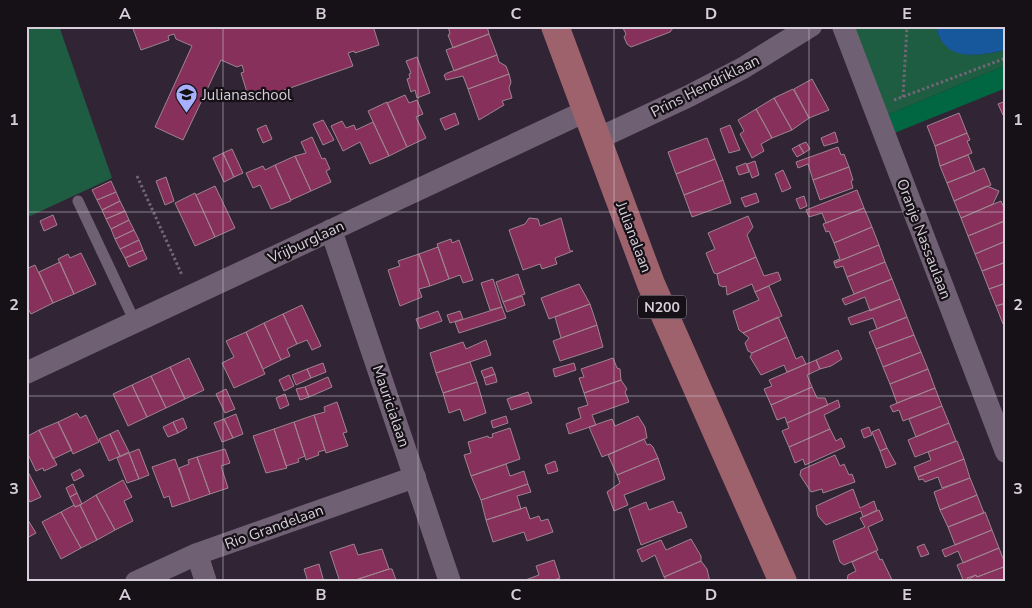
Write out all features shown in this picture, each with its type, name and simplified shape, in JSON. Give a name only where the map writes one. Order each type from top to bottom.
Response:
[{"type":"main road","name":"Julianalaan","points":[[555,26],[651,284],[783,582]]},
{"type":"street","name":"Prins Hendriklaan","points":[[597,140],[743,68],[811,26]]},
{"type":"street","name":"Oranje Nassaulaan","points":[[843,26],[1006,452]]},
{"type":"street","name":"Vrijburglaan","points":[[26,373],[586,111]]},
{"type":"street","name":"Mauricialaan","points":[[332,230],[450,582]]},
{"type":"street","name":"Rio Grandelaan","points":[[136,582],[197,554],[415,477]]},
{"type":"street","points":[[197,554],[206,582]]},
{"type":"lane","points":[[78,200],[135,322]]},
{"type":"path","points":[[903,97],[908,26]]},
{"type":"path","points":[[874,108],[1006,58]]},
{"type":"path","points":[[137,176],[192,296]]},
{"type":"green space","points":[[26,26],[59,26],[112,178],[26,218]]},
{"type":"green space","points":[[857,26],[936,26],[940,38],[946,46],[954,51],[974,55],[1006,50],[1006,65],[885,116],[851,33]]},
{"type":"green space","points":[[1006,65],[1006,88],[892,134],[885,116]]},
{"type":"water","points":[[936,26],[1006,26],[1006,50],[973,55],[954,51],[946,46],[940,38]]},
{"type":"building","points":[[132,26],[373,26],[379,45],[355,53],[354,51],[348,53],[353,66],[250,102],[241,73],[244,72],[242,65],[237,67],[221,60],[183,140],[155,127],[192,46],[176,39],[174,34],[168,36],[169,40],[141,50]]},
{"type":"building","points":[[448,26],[487,26],[489,34],[453,48],[448,35],[450,34]]},
{"type":"building","points":[[622,26],[673,26],[673,28],[670,32],[631,47],[627,44],[624,37],[626,34]]},
{"type":"building","points":[[489,34],[497,55],[454,71],[446,50]]},
{"type":"building","points":[[497,55],[499,62],[506,66],[509,74],[468,89],[463,76],[446,80],[444,75],[447,73]]},
{"type":"building","points":[[417,57],[430,93],[417,98],[415,90],[411,92],[407,79],[410,78],[409,74],[411,73],[406,61]]},
{"type":"building","points":[[509,74],[511,82],[509,88],[512,98],[502,101],[504,105],[479,120],[468,89]]},
{"type":"building","points":[[812,79],[829,110],[809,118],[794,89]]},
{"type":"building","points":[[793,89],[809,118],[792,130],[774,98]]},
{"type":"building","points":[[405,95],[409,103],[417,100],[423,114],[416,117],[426,138],[407,147],[387,103]]},
{"type":"building","points":[[774,98],[792,130],[772,138],[756,109]]},
{"type":"building","points":[[1006,101],[1006,114],[1003,115],[998,104]]},
{"type":"building","points":[[387,102],[407,147],[389,156],[368,111]]},
{"type":"building","points":[[756,109],[772,138],[761,144],[764,151],[752,158],[740,134],[744,131],[738,120]]},
{"type":"building","points":[[455,113],[459,124],[445,130],[440,119]]},
{"type":"building","points":[[959,113],[967,133],[935,146],[927,126]]},
{"type":"building","points":[[323,120],[334,140],[323,145],[313,124]]},
{"type":"building","points":[[342,121],[346,128],[354,125],[356,130],[373,122],[389,156],[370,164],[360,142],[343,151],[331,126]]},
{"type":"building","points":[[266,125],[272,139],[263,143],[257,129]]},
{"type":"building","points":[[730,125],[740,150],[729,153],[720,129]]},
{"type":"building","points":[[835,132],[838,142],[824,146],[821,138]]},
{"type":"building","points":[[967,133],[970,140],[967,141],[972,153],[940,166],[935,146]]},
{"type":"building","points":[[312,137],[322,159],[325,158],[330,169],[326,171],[331,182],[311,191],[295,156],[306,153],[301,142]]},
{"type":"building","points":[[707,138],[715,159],[676,174],[668,152]]},
{"type":"building","points":[[806,142],[810,149],[804,153],[799,145]]},
{"type":"building","points":[[799,145],[804,153],[797,157],[792,149]]},
{"type":"building","points":[[838,147],[841,155],[844,154],[849,167],[813,180],[808,164],[798,168],[796,162]]},
{"type":"building","points":[[232,149],[243,173],[234,177],[223,153]]},
{"type":"building","points":[[223,153],[234,177],[224,182],[213,158]]},
{"type":"building","points":[[968,155],[975,172],[947,183],[940,166]]},
{"type":"building","points":[[295,156],[311,191],[291,200],[275,165]]},
{"type":"building","points":[[715,159],[723,180],[684,195],[676,174]]},
{"type":"building","points":[[755,161],[759,175],[752,178],[747,164]]},
{"type":"building","points":[[746,163],[749,172],[739,175],[736,167]]},
{"type":"building","points":[[275,165],[291,201],[271,209],[260,185],[253,188],[246,173],[263,166],[265,170]]},
{"type":"building","points":[[849,167],[853,188],[820,200],[813,180]]},
{"type":"building","points":[[984,168],[991,185],[954,201],[947,183]]},
{"type":"building","points":[[783,170],[791,188],[782,192],[775,174]]},
{"type":"building","points":[[166,177],[174,201],[165,205],[156,181]]},
{"type":"building","points":[[723,180],[731,203],[692,217],[684,195]]},
{"type":"building","points":[[111,181],[116,192],[97,200],[92,190]]},
{"type":"building","points":[[215,186],[235,228],[215,237],[196,195]]},
{"type":"building","points":[[987,186],[999,191],[993,204],[961,218],[954,201]]},
{"type":"building","points":[[857,190],[864,208],[826,223],[822,213],[809,217],[806,210]]},
{"type":"building","points":[[116,192],[120,201],[102,210],[97,200]]},
{"type":"building","points":[[195,193],[215,237],[195,246],[175,203]]},
{"type":"building","points":[[756,193],[759,202],[745,207],[741,198]]},
{"type":"building","points":[[804,196],[807,206],[800,209],[796,199]]},
{"type":"building","points":[[120,201],[125,211],[106,219],[102,210]]},
{"type":"building","points":[[1001,201],[1006,212],[1006,220],[968,236],[961,218]]},
{"type":"building","points":[[864,208],[872,227],[834,243],[829,231],[826,232],[823,224]]},
{"type":"building","points":[[125,211],[129,220],[111,229],[106,219]]},
{"type":"building","points":[[53,215],[57,225],[44,231],[40,221]]},
{"type":"building","points":[[748,216],[753,227],[747,235],[756,257],[717,274],[714,273],[706,253],[715,249],[708,233]]},
{"type":"building","points":[[529,218],[538,219],[540,226],[561,218],[570,251],[573,251],[555,258],[557,264],[542,269],[540,264],[523,270],[509,230],[525,224]]},
{"type":"building","points":[[129,220],[134,230],[115,239],[111,229]]},
{"type":"building","points":[[1005,221],[1006,241],[975,254],[968,236]]},
{"type":"building","points":[[872,227],[879,245],[834,263],[834,261],[840,259],[834,243]]},
{"type":"building","points":[[134,230],[139,240],[120,249],[115,239]]},
{"type":"building","points":[[451,239],[452,243],[459,240],[473,280],[463,283],[460,275],[449,279],[437,244]]},
{"type":"building","points":[[139,240],[143,250],[125,258],[120,249]]},
{"type":"building","points":[[1006,241],[1006,262],[982,271],[975,254]]},
{"type":"building","points":[[879,245],[885,262],[847,277],[843,266],[836,268],[834,263]]},
{"type":"building","points":[[438,247],[449,279],[430,286],[419,254]]},
{"type":"building","points":[[143,250],[147,259],[129,267],[125,258]]},
{"type":"building","points":[[81,253],[96,284],[74,294],[58,259],[68,254],[70,258]]},
{"type":"building","points":[[419,254],[430,286],[419,289],[422,297],[400,306],[388,270],[400,266],[398,261]]},
{"type":"building","points":[[756,257],[764,276],[778,272],[781,280],[755,292],[752,284],[727,295],[726,286],[719,285],[717,274]]},
{"type":"building","points":[[60,262],[74,294],[53,303],[39,272]]},
{"type":"building","points":[[885,262],[892,279],[854,294],[847,277]]},
{"type":"building","points":[[1006,262],[1006,283],[989,289],[982,271]]},
{"type":"building","points":[[35,265],[53,303],[31,314],[26,305],[26,269]]},
{"type":"building","points":[[518,274],[525,294],[503,302],[496,282]]},
{"type":"building","points":[[493,279],[502,307],[490,310],[481,283]]},
{"type":"building","points":[[892,279],[900,299],[870,311],[865,297],[845,305],[842,299]]},
{"type":"building","points":[[1006,283],[1006,303],[996,306],[989,289]]},
{"type":"building","points":[[579,284],[590,304],[549,319],[541,298]]},
{"type":"building","points":[[769,286],[782,316],[743,333],[739,330],[733,311],[759,300],[755,292]]},
{"type":"building","points":[[522,296],[525,305],[507,312],[503,302]]},
{"type":"building","points":[[900,299],[907,317],[877,329],[873,318],[851,325],[848,318]]},
{"type":"building","points":[[1006,303],[1006,323],[1003,324],[996,306]]},
{"type":"building","points":[[590,304],[597,325],[561,338],[555,317]]},
{"type":"building","points":[[302,305],[321,346],[312,350],[307,340],[297,344],[283,314]]},
{"type":"building","points":[[502,307],[506,318],[459,333],[455,322]]},
{"type":"building","points":[[438,311],[442,321],[420,329],[416,319]]},
{"type":"building","points":[[460,311],[463,319],[450,323],[447,315]]},
{"type":"building","points":[[283,314],[297,344],[287,349],[290,356],[281,360],[264,323]]},
{"type":"building","points":[[778,317],[787,337],[752,353],[748,351],[745,343],[749,338],[743,333]]},
{"type":"building","points":[[907,317],[914,335],[876,349],[869,332]]},
{"type":"building","points":[[264,323],[281,360],[263,369],[246,332]]},
{"type":"building","points":[[597,325],[603,347],[560,361],[553,341]]},
{"type":"building","points":[[246,332],[265,374],[234,388],[222,363],[234,357],[226,341]]},
{"type":"building","points":[[914,335],[921,352],[883,367],[876,349]]},
{"type":"building","points":[[787,337],[796,359],[802,356],[806,364],[787,372],[784,365],[761,375],[750,357],[752,353]]},
{"type":"building","points":[[486,340],[491,355],[436,373],[430,353],[463,342],[466,349]]},
{"type":"building","points":[[838,350],[842,359],[831,366],[820,369],[816,360]]},
{"type":"building","points":[[921,352],[928,369],[890,384],[883,367]]},
{"type":"building","points":[[189,358],[204,390],[185,399],[170,367]]},
{"type":"building","points":[[613,358],[617,368],[620,369],[621,380],[584,393],[579,378],[584,377],[581,369]]},
{"type":"building","points":[[816,360],[820,369],[807,375],[812,387],[771,405],[764,389],[772,386],[769,380]]},
{"type":"building","points":[[470,362],[477,382],[443,393],[436,373]]},
{"type":"building","points":[[323,363],[326,372],[311,378],[307,369]]},
{"type":"building","points":[[574,363],[576,370],[555,377],[553,369]]},
{"type":"building","points":[[170,367],[185,399],[166,408],[151,376]]},
{"type":"building","points":[[492,367],[495,374],[484,378],[481,371]]},
{"type":"building","points":[[307,369],[311,378],[296,385],[292,375]]},
{"type":"building","points":[[928,369],[935,388],[897,403],[890,384]]},
{"type":"building","points":[[495,374],[497,382],[486,385],[484,378]]},
{"type":"building","points":[[289,375],[294,386],[284,391],[279,380]]},
{"type":"building","points":[[151,376],[166,408],[147,417],[132,385]]},
{"type":"building","points":[[328,377],[332,387],[309,397],[305,387]]},
{"type":"building","points":[[621,380],[627,389],[625,392],[629,402],[592,415],[596,425],[569,434],[566,424],[581,418],[578,408],[588,405],[584,393]]},
{"type":"building","points":[[477,382],[486,413],[464,421],[460,409],[449,413],[443,393]]},
{"type":"building","points":[[132,385],[147,417],[128,426],[113,394]]},
{"type":"building","points":[[305,387],[309,397],[300,400],[296,389]]},
{"type":"building","points":[[812,387],[817,398],[825,398],[828,405],[787,423],[785,417],[777,420],[771,405]]},
{"type":"building","points":[[935,388],[942,406],[903,421],[899,410],[893,412],[890,406]]},
{"type":"building","points":[[226,389],[235,409],[225,413],[216,394]]},
{"type":"building","points":[[528,392],[532,403],[511,410],[507,399]]},
{"type":"building","points":[[285,394],[289,405],[280,409],[276,398]]},
{"type":"building","points":[[838,400],[840,407],[824,415],[830,429],[789,447],[782,431],[789,428],[787,423]]},
{"type":"building","points":[[337,402],[347,432],[343,433],[348,446],[326,453],[314,415],[325,412],[324,407]]},
{"type":"building","points":[[942,406],[949,423],[916,437],[909,419]]},
{"type":"building","points":[[77,413],[80,418],[86,415],[99,442],[73,454],[58,422]]},
{"type":"building","points":[[236,414],[243,434],[233,438],[224,419]]},
{"type":"building","points":[[314,415],[325,450],[318,452],[319,455],[306,460],[294,422]]},
{"type":"building","points":[[506,416],[508,423],[493,428],[491,421]]},
{"type":"building","points":[[638,416],[645,427],[647,438],[602,457],[589,427],[612,419],[615,426]]},
{"type":"building","points":[[183,418],[187,428],[178,433],[173,422]]},
{"type":"building","points":[[224,419],[233,438],[222,442],[214,423]]},
{"type":"building","points":[[58,422],[72,450],[53,459],[39,430]]},
{"type":"building","points":[[173,422],[178,433],[168,437],[163,427]]},
{"type":"building","points":[[294,422],[305,456],[298,459],[299,462],[286,466],[274,429]]},
{"type":"building","points":[[949,423],[956,441],[915,457],[908,440]]},
{"type":"building","points":[[869,427],[872,435],[864,438],[861,430]]},
{"type":"building","points":[[510,428],[520,459],[471,476],[464,455],[471,453],[468,442],[488,436],[489,438],[493,437],[492,434]]},
{"type":"building","points":[[274,429],[287,468],[266,473],[253,436]]},
{"type":"building","points":[[830,429],[836,441],[841,438],[845,447],[805,465],[803,459],[795,463],[789,447]]},
{"type":"building","points":[[879,429],[887,448],[880,451],[872,432]]},
{"type":"building","points":[[39,430],[57,465],[44,471],[43,468],[36,471],[26,450],[26,437]]},
{"type":"building","points":[[118,430],[129,452],[120,456],[110,434]]},
{"type":"building","points":[[110,434],[120,456],[109,461],[99,439]]},
{"type":"building","points":[[644,439],[647,445],[650,444],[653,447],[658,458],[617,475],[608,455]]},
{"type":"building","points":[[957,441],[964,459],[918,477],[914,467],[931,460],[928,452]]},
{"type":"building","points":[[887,448],[896,464],[886,468],[880,451]]},
{"type":"building","points":[[139,449],[149,475],[139,479],[129,453]]},
{"type":"building","points":[[225,449],[230,463],[221,466],[228,488],[210,494],[197,457]]},
{"type":"building","points":[[129,453],[139,479],[127,483],[117,458]]},
{"type":"building","points":[[835,455],[840,466],[844,464],[849,475],[852,474],[855,482],[823,493],[822,489],[811,492],[800,475],[801,470]]},
{"type":"building","points":[[197,457],[210,494],[190,501],[179,468],[189,464],[188,460]]},
{"type":"building","points":[[658,458],[665,479],[624,495],[628,505],[614,511],[607,492],[620,483],[617,475]]},
{"type":"building","points":[[175,459],[190,501],[172,507],[169,496],[164,498],[152,467]]},
{"type":"building","points":[[964,459],[970,478],[942,488],[938,477],[925,482],[923,479],[919,480],[918,477]]},
{"type":"building","points":[[555,461],[558,471],[548,474],[545,465]]},
{"type":"building","points":[[506,464],[510,476],[524,471],[528,484],[481,500],[471,476]]},
{"type":"building","points":[[80,469],[84,476],[74,481],[71,474]]},
{"type":"building","points":[[28,472],[41,497],[30,502],[26,494]]},
{"type":"building","points":[[970,478],[977,495],[940,510],[934,492]]},
{"type":"building","points":[[123,480],[132,497],[124,501],[133,521],[115,530],[96,495]]},
{"type":"building","points":[[73,484],[77,493],[70,497],[66,488]]},
{"type":"building","points":[[528,484],[531,492],[517,496],[521,509],[486,520],[481,500]]},
{"type":"building","points":[[853,489],[860,508],[874,501],[877,510],[863,517],[861,511],[826,525],[818,516],[816,506]]},
{"type":"building","points":[[77,493],[82,504],[75,507],[70,497]]},
{"type":"building","points":[[96,495],[115,530],[97,540],[80,505]]},
{"type":"building","points":[[977,495],[984,513],[948,527],[940,510]]},
{"type":"building","points":[[673,501],[678,513],[681,512],[687,527],[641,545],[629,509],[646,502],[649,510]]},
{"type":"building","points":[[74,505],[75,507],[80,505],[97,540],[81,548],[61,512]]},
{"type":"building","points":[[526,507],[530,519],[539,516],[541,521],[548,519],[553,532],[527,541],[524,532],[493,542],[486,520]]},
{"type":"building","points":[[879,510],[883,520],[868,527],[878,550],[844,565],[840,562],[833,541],[865,527],[860,518]]},
{"type":"building","points":[[61,512],[81,548],[61,559],[42,522]]},
{"type":"building","points":[[985,512],[992,530],[955,545],[948,527]]},
{"type":"building","points":[[26,517],[36,533],[27,538],[26,537]]},
{"type":"building","points":[[992,530],[999,548],[963,563],[958,551],[945,557],[942,550]]},
{"type":"building","points":[[691,539],[701,556],[701,561],[664,577],[655,555],[642,562],[637,550],[661,540],[666,550]]},
{"type":"building","points":[[354,544],[358,555],[382,549],[389,569],[350,582],[340,582],[330,552]]},
{"type":"building","points":[[924,544],[929,554],[921,557],[917,547]]},
{"type":"building","points":[[999,548],[1006,566],[977,577],[976,575],[964,582],[957,565]]},
{"type":"building","points":[[876,551],[893,582],[847,582],[848,575],[856,571],[852,562]]},
{"type":"building","points":[[554,560],[560,578],[548,582],[520,582],[539,575],[536,566]]},
{"type":"building","points":[[701,561],[707,569],[710,582],[667,582],[664,577]]},
{"type":"building","points":[[319,564],[324,582],[308,582],[304,569]]},
{"type":"building","points":[[1006,566],[1006,582],[969,582],[967,578],[976,575],[977,577]]},
{"type":"building","points":[[392,569],[396,580],[394,582],[355,580]]},
{"type":"place","name":"Julianaschool","points":[[186,114]]}]
